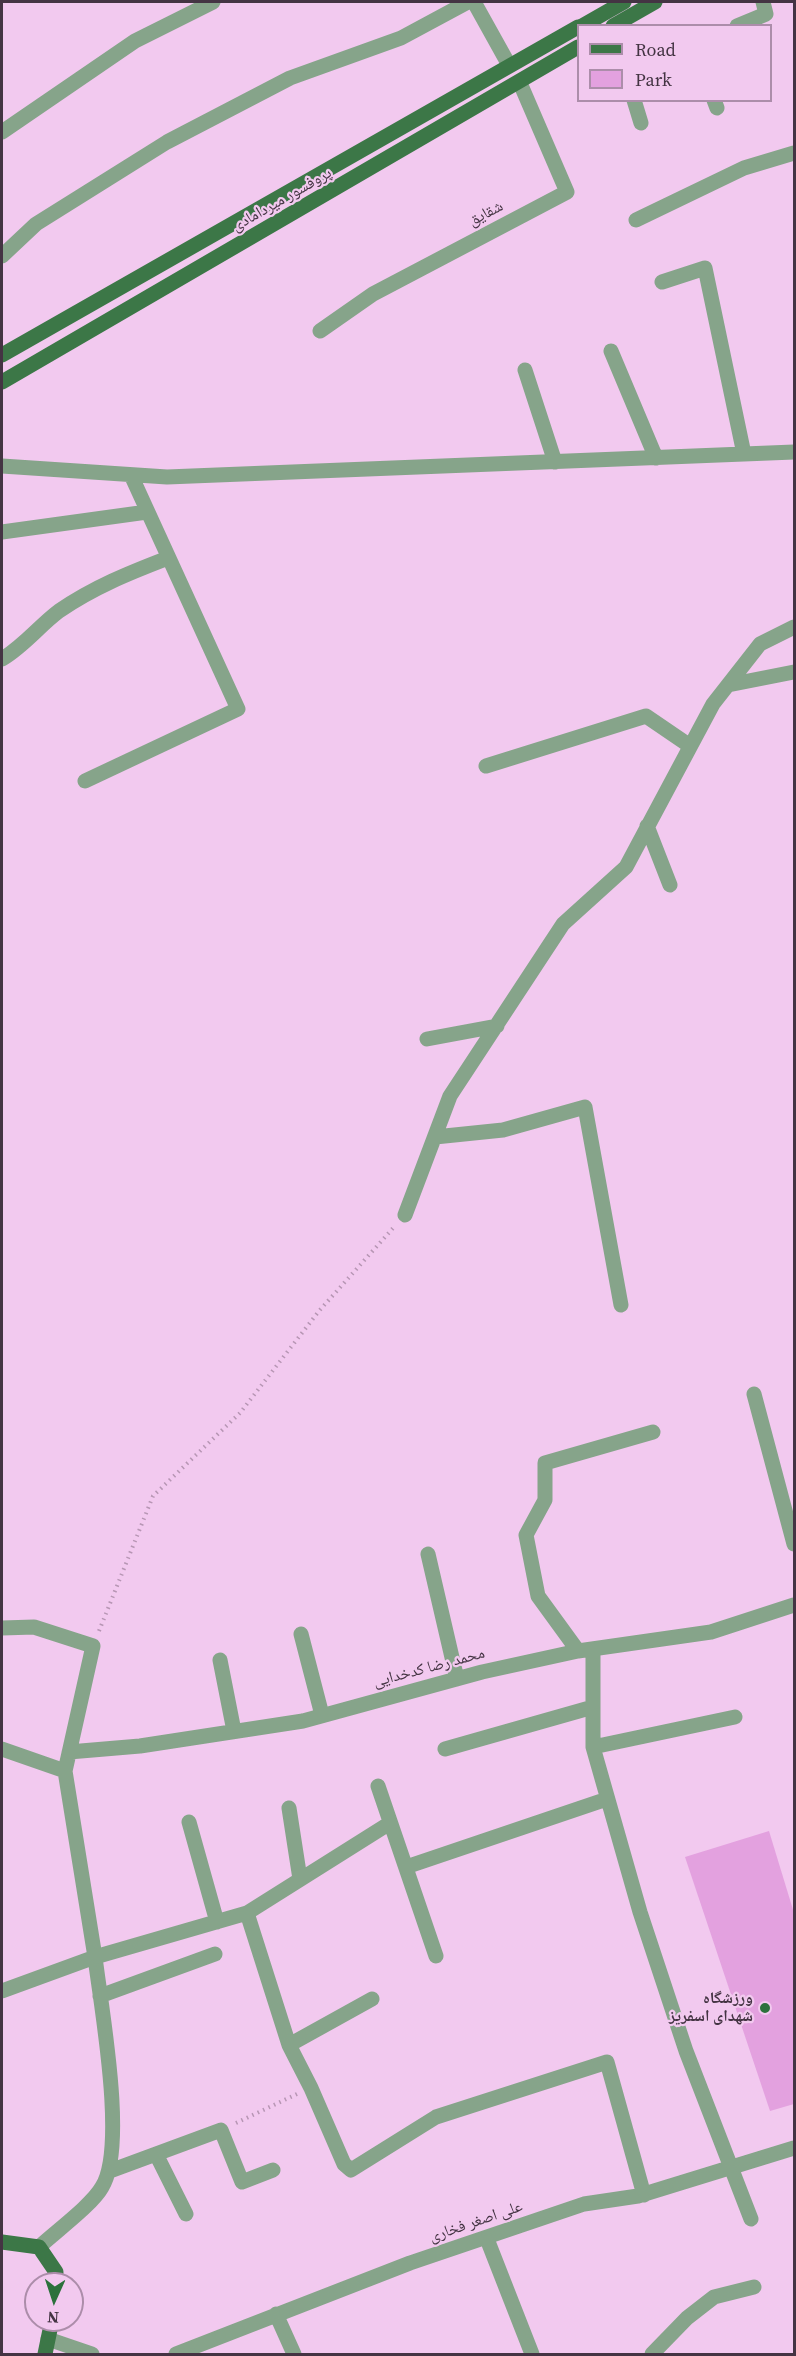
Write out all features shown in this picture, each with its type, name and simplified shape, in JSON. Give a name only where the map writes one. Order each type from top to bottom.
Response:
[{"type":"main road","name":"پروفسور میردامادی","points":[[584,24],[624,2]]},
{"type":"main road","points":[[616,24],[655,2]]},
{"type":"main road","name":"پروفسور میردامادی","points":[[2,355],[577,28]]},
{"type":"main road","name":"پروفسور میردامادی","points":[[2,382],[577,48]]},
{"type":"main road","points":[[2,2242],[39,2247],[56,2272]]},
{"type":"main road","points":[[45,2355],[49,2332]]},
{"type":"street","points":[[2,132],[135,41],[213,2]]},
{"type":"street","points":[[2,256],[36,224],[167,142],[290,78],[400,38],[468,2]]},
{"type":"street","points":[[474,2],[509,66]]},
{"type":"street","points":[[742,24],[766,14],[763,2]]},
{"type":"street","name":"شقایق","points":[[320,331],[373,294],[567,192],[520,83]]},
{"type":"street","points":[[635,102],[641,123]]},
{"type":"street","points":[[636,220],[744,168],[795,153]]},
{"type":"street","points":[[662,282],[705,268],[744,454]]},
{"type":"street","points":[[611,351],[656,458]]},
{"type":"street","points":[[525,370],[555,462]]},
{"type":"street","points":[[2,466],[167,477],[795,452]]},
{"type":"street","points":[[85,781],[238,709],[131,474]]},
{"type":"street","points":[[2,532],[147,512]]},
{"type":"street","points":[[2,659],[19,649],[57,613],[107,581],[168,558]]},
{"type":"street","points":[[405,1215],[450,1096],[563,924],[626,867],[713,704],[760,644],[795,627]]},
{"type":"street","points":[[728,685],[795,672]]},
{"type":"street","points":[[486,766],[646,716],[690,746]]},
{"type":"street","points":[[647,826],[670,885]]},
{"type":"street","points":[[427,1038],[497,1026]]},
{"type":"street","points":[[435,1137],[503,1130],[585,1107],[621,1305]]},
{"type":"street","points":[[754,1394],[795,1544]]},
{"type":"street","points":[[653,1432],[545,1463],[545,1500],[526,1535],[538,1596],[586,1650],[593,1707],[593,1747],[640,1912],[679,2030],[751,2219]]},
{"type":"street","points":[[428,1554],[457,1679]]},
{"type":"street","name":"محمد رضا کدخدایی","points":[[69,1752],[140,1746],[322,1715],[457,1679],[586,1650],[711,1632],[795,1605]]},
{"type":"street","points":[[2,1628],[34,1627],[93,1646],[64,1771],[112,2086],[110,2171],[101,2190],[39,2247]]},
{"type":"street","points":[[301,1634],[322,1715]]},
{"type":"street","points":[[220,1660],[234,1731]]},
{"type":"street","points":[[445,1749],[593,1707]]},
{"type":"street","points":[[593,1747],[735,1717]]},
{"type":"street","points":[[2,1749],[64,1771]]},
{"type":"street","points":[[378,1786],[436,1956]]},
{"type":"street","points":[[406,1867],[608,1798]]},
{"type":"street","points":[[289,1808],[300,1879]]},
{"type":"street","points":[[189,1822],[216,1922]]},
{"type":"street","points":[[2,1991],[94,1957],[247,1913],[390,1823]]},
{"type":"street","points":[[247,1913],[288,2044],[312,2088],[344,2164],[351,2170],[436,2117],[607,2062],[644,2194]]},
{"type":"street","points":[[100,1996],[214,1954]]},
{"type":"street","points":[[288,2044],[372,1999]]},
{"type":"street","points":[[110,2171],[221,2130],[242,2182],[273,2170]]},
{"type":"street","name":"علی اصغر فخاری","points":[[176,2355],[410,2263],[584,2204],[644,2194],[795,2148]]},
{"type":"street","points":[[156,2154],[186,2214]]},
{"type":"street","points":[[486,2238],[532,2355]]},
{"type":"street","points":[[652,2355],[687,2318],[714,2297],[754,2287]]},
{"type":"street","points":[[276,2314],[294,2355]]},
{"type":"street","points":[[48,2339],[92,2355]]},
{"type":"path","points":[[93,1646],[153,1496],[240,1413],[319,1311],[405,1215]]},
{"type":"path","points":[[221,2130],[312,2088]]},
{"type":"green space","name":"ورزشگاه شهدای اسفریز","points":[[769,1831],[794,1913],[794,2104],[770,2111],[685,1857]]},
{"type":"place","name":"ورزشگاه شهدای اسفریز","points":[[765,2008]]}]
